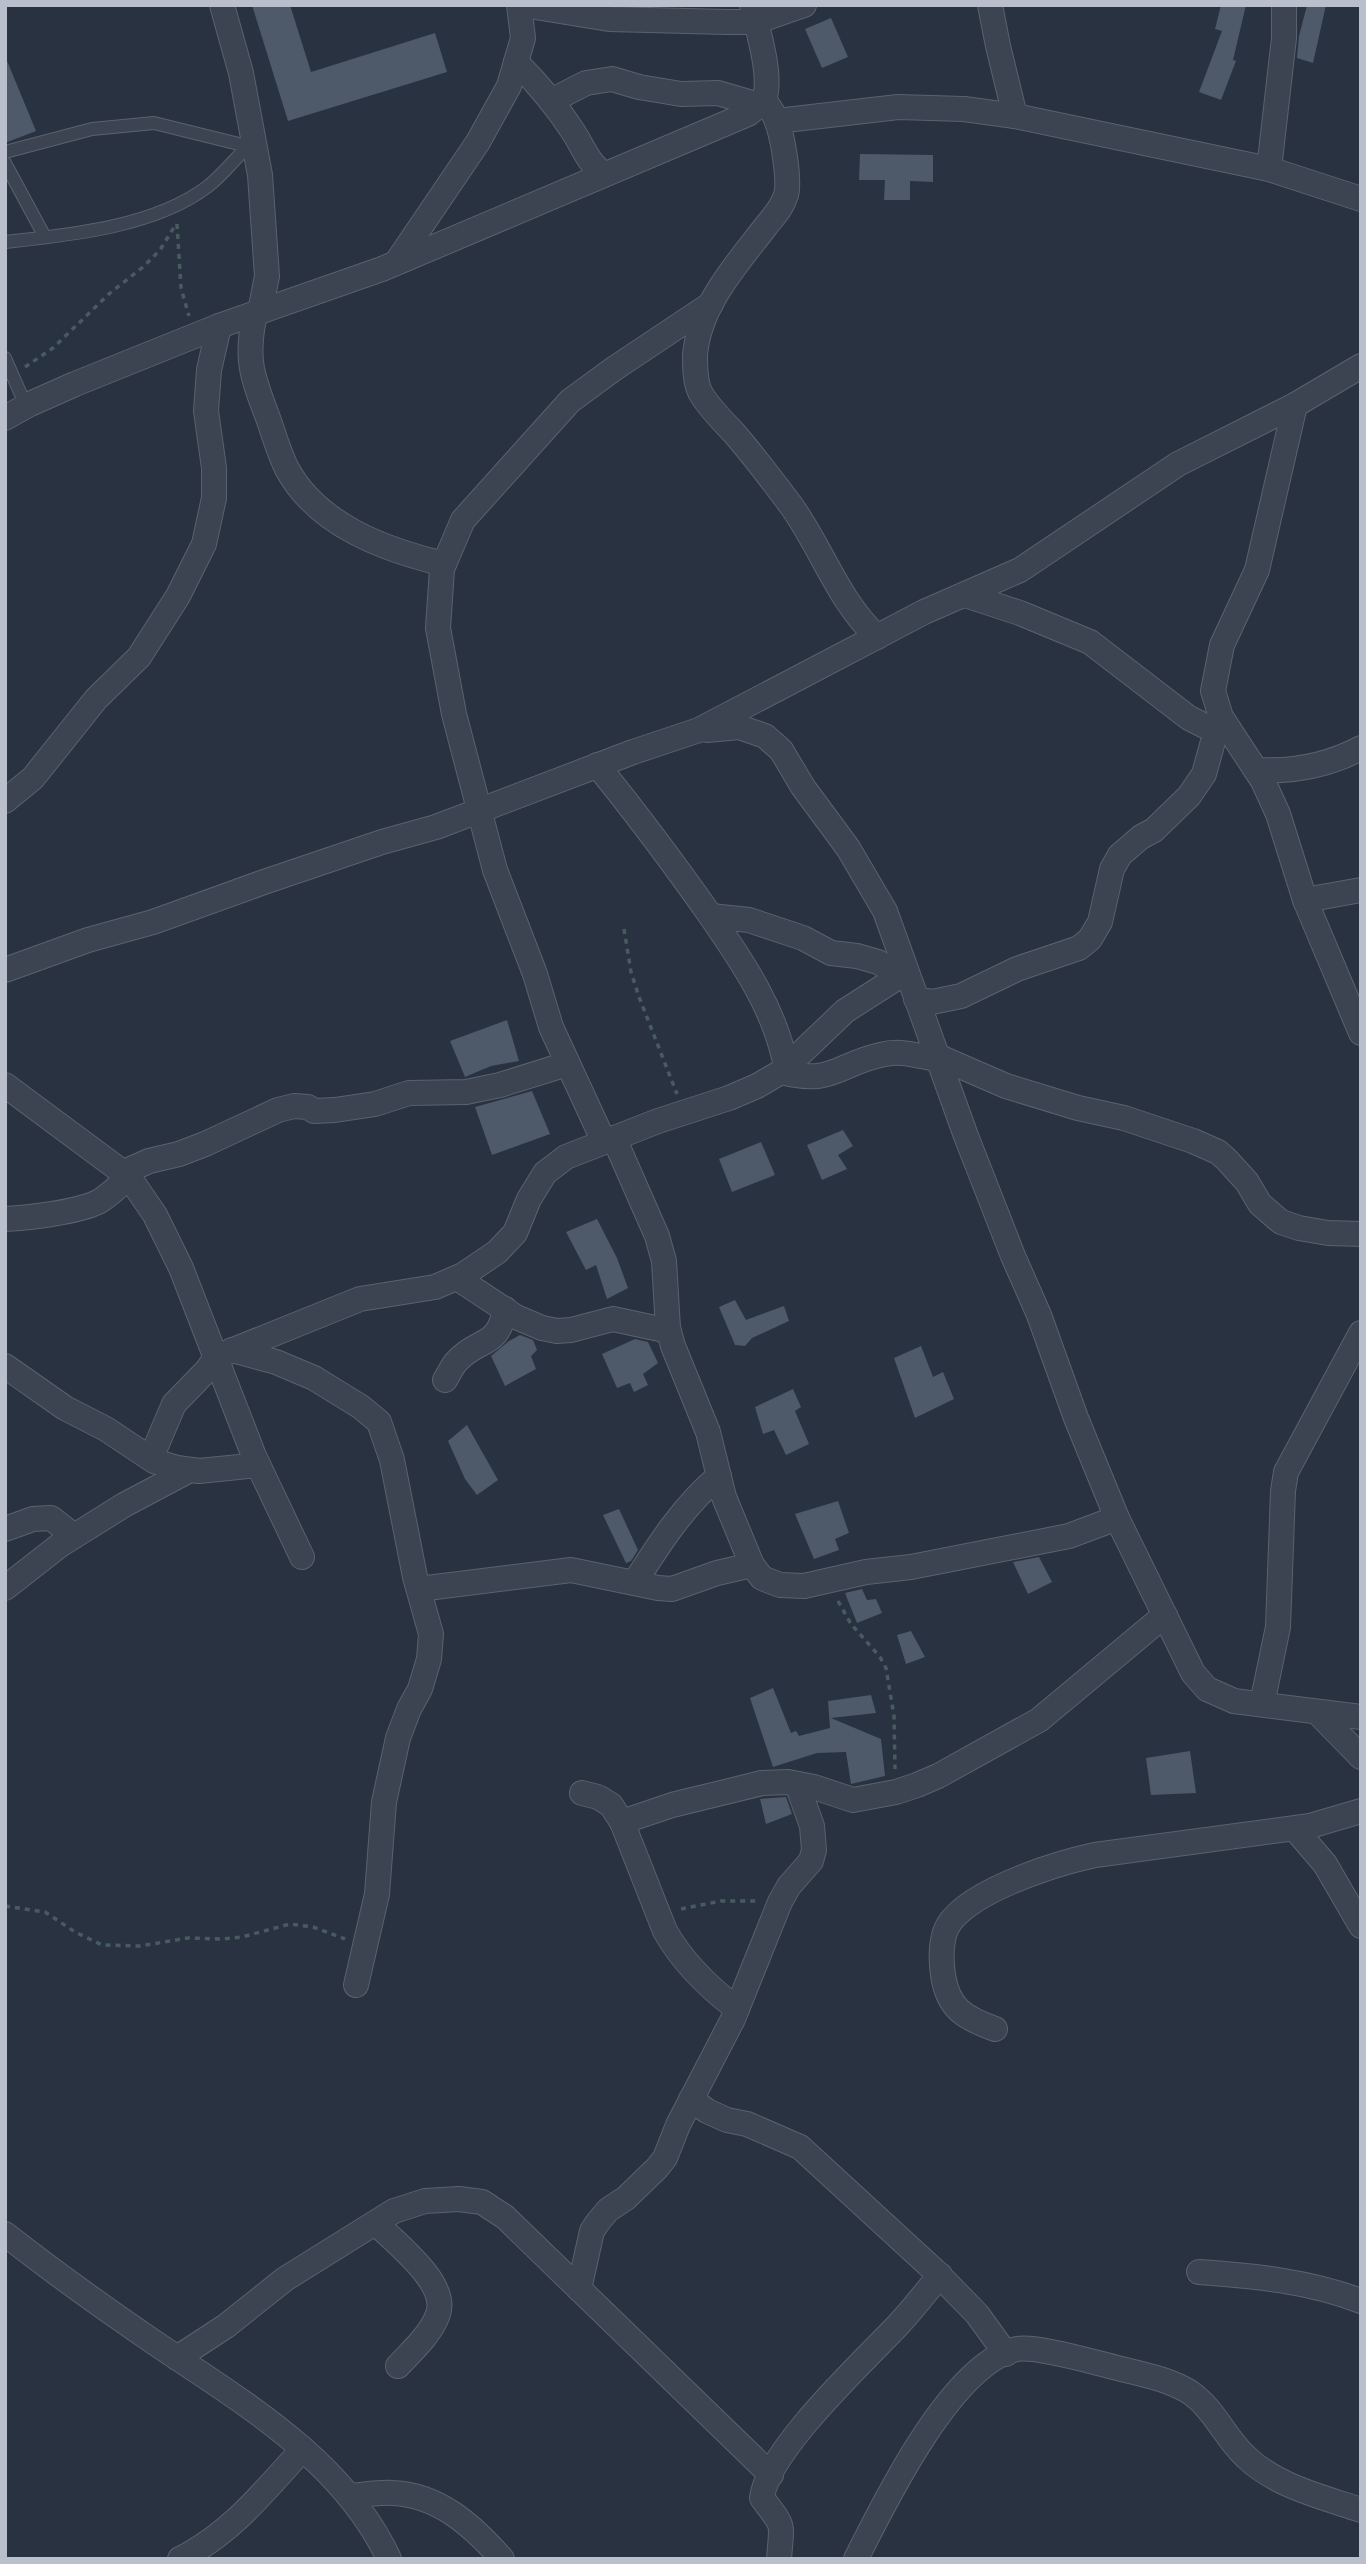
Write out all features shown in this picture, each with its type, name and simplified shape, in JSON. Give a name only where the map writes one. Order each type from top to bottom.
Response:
[{"type":"street","points":[[222,5],[242,73],[250,143],[260,175],[267,276],[250,336],[249,358],[253,381],[288,469],[309,499],[371,541],[404,555],[444,564]]},
{"type":"street","points":[[395,263],[478,142],[509,86],[523,38],[521,5],[609,19],[652,22],[754,14],[804,5]]},
{"type":"street","points":[[990,5],[1015,116]]},
{"type":"street","points":[[1269,169],[1284,38],[1284,5]]},
{"type":"street","points":[[754,14],[765,74],[767,108],[788,186],[779,211],[734,266],[698,332],[695,357],[699,391],[792,506],[814,541],[844,599],[859,620],[877,637]]},
{"type":"street","points":[[516,62],[573,131],[594,166],[604,174]]},
{"type":"street","points":[[551,102],[586,83],[612,79],[681,94],[718,93],[767,108]]},
{"type":"street","points":[[16,412],[219,326],[395,263],[767,108],[941,108],[1015,116],[1269,169],[1361,199]]},
{"type":"street","points":[[711,304],[570,401],[463,520],[444,564],[438,628],[454,714],[495,870],[535,974],[551,1027],[567,1064],[657,1236],[664,1261],[669,1331],[673,1346],[708,1432],[724,1497],[752,1566],[762,1578],[780,1585],[804,1586],[866,1572],[911,1567],[1056,1538],[1117,1518]]},
{"type":"street","points":[[5,801],[33,778],[96,699],[139,657],[178,596],[204,544],[214,498],[214,468],[206,411],[209,370],[219,326]]},
{"type":"street","points":[[5,970],[88,940],[153,922],[264,881],[436,827],[597,765],[699,730],[924,612],[1020,570],[1178,464],[1294,405],[1361,366]]},
{"type":"street","points":[[1294,405],[1257,570],[1222,645],[1213,691],[1223,727],[1256,770],[1278,814],[1304,900],[1361,1033]]},
{"type":"street","points":[[965,595],[1020,613],[1090,642],[1189,718],[1205,726],[1223,727]]},
{"type":"street","points":[[699,730],[739,727],[765,736],[781,750],[803,787],[848,848],[885,911],[904,974],[916,999],[1013,1256],[1039,1315],[1076,1418],[1117,1518],[1193,1674],[1208,1689],[1234,1701],[1361,1717]]},
{"type":"street","points":[[916,999],[932,1002],[961,996],[1017,969],[1079,948],[1090,939],[1100,922],[1112,869],[1120,855],[1154,830],[1189,796],[1204,774],[1223,727]]},
{"type":"street","points":[[1256,770],[1276,772],[1301,769],[1344,757],[1361,748]]},
{"type":"street","points":[[597,765],[645,825],[731,944],[764,1002],[781,1041],[784,1070]]},
{"type":"street","points":[[1304,900],[1361,890]]},
{"type":"street","points":[[711,916],[749,920],[803,939],[831,953],[878,962],[904,974]]},
{"type":"street","points":[[150,1458],[174,1404],[224,1353],[360,1299],[417,1291],[457,1278],[498,1252],[515,1233],[529,1199],[545,1173],[566,1157],[757,1086],[784,1070],[845,1011],[904,974]]},
{"type":"street","points":[[784,1070],[797,1077],[819,1077],[881,1054],[895,1052],[938,1058],[1006,1086],[1078,1108],[1124,1118],[1193,1141],[1218,1152],[1226,1159],[1247,1182],[1261,1204],[1282,1222],[1318,1231],[1361,1234]]},
{"type":"street","points":[[5,1219],[29,1218],[99,1201],[125,1175],[149,1161],[205,1144],[278,1110],[294,1106],[308,1107],[314,1111],[335,1110],[375,1104],[409,1093],[466,1092],[500,1085],[567,1064]]},
{"type":"street","points":[[5,1085],[125,1175],[155,1214],[224,1353],[258,1465],[302,1557]]},
{"type":"street","points":[[457,1278],[516,1317],[542,1328],[571,1330],[612,1320],[669,1331]]},
{"type":"street","points":[[445,1380],[456,1361],[495,1337],[503,1322],[505,1309]]},
{"type":"street","points":[[1262,1704],[1278,1627],[1286,1472],[1361,1333]]},
{"type":"street","points":[[224,1353],[276,1362],[314,1378],[361,1407],[379,1422],[392,1460],[431,1634],[429,1659],[420,1689],[398,1738],[384,1802],[377,1894],[356,1985]]},
{"type":"street","points":[[5,1366],[65,1408],[106,1429],[150,1458],[177,1468],[199,1471],[258,1465]]},
{"type":"street","points":[[5,1588],[38,1560],[74,1536],[124,1505],[190,1470]]},
{"type":"street","points":[[635,1582],[679,1519],[702,1491],[719,1476]]},
{"type":"street","points":[[5,1529],[33,1519],[51,1518],[74,1536]]},
{"type":"street","points":[[419,1589],[570,1570],[672,1589],[717,1573],[752,1566]]},
{"type":"street","points":[[622,1822],[672,1805],[762,1783],[797,1784],[853,1800],[896,1792],[938,1776],[1039,1720],[1165,1615]]},
{"type":"street","points":[[1318,1713],[1361,1757]]},
{"type":"street","points":[[579,2288],[593,2231],[608,2210],[626,2198],[657,2168],[670,2147],[678,2125],[737,2009],[780,1902],[789,1886],[811,1861],[814,1850],[812,1826],[797,1784]]},
{"type":"street","points":[[582,1793],[598,1797],[611,1805],[622,1822],[658,1915],[673,1945],[689,1966],[737,2009]]},
{"type":"street","points":[[995,2029],[968,2019],[955,2008],[945,1984],[941,1960],[946,1930],[958,1913],[983,1896],[1033,1872],[1063,1862],[1095,1855],[1295,1829],[1361,1811]]},
{"type":"street","points":[[1295,1829],[1325,1864],[1361,1926]]},
{"type":"street","points":[[691,2099],[707,2111],[727,2120],[747,2124],[800,2147],[940,2275],[977,2314],[1006,2354]]},
{"type":"street","points":[[177,2358],[226,2326],[285,2279],[394,2211],[425,2201],[459,2199],[482,2202],[505,2217],[771,2475]]},
{"type":"street","points":[[376,2223],[431,2279],[439,2295],[438,2316],[424,2338],[398,2366]]},
{"type":"street","points":[[5,2234],[43,2264],[250,2406],[302,2450],[349,2496],[367,2518],[389,2559]]},
{"type":"street","points":[[1199,2272],[1291,2281],[1332,2290],[1361,2301]]},
{"type":"street","points":[[779,2559],[783,2536],[781,2524],[776,2513],[762,2498],[777,2461],[830,2396],[900,2323],[940,2275]]},
{"type":"street","points":[[856,2559],[919,2442],[966,2383],[984,2365],[1019,2349],[1084,2359],[1180,2387],[1203,2403],[1244,2456],[1258,2467],[1281,2481],[1361,2510]]},
{"type":"street","points":[[180,2559],[204,2547],[237,2521],[302,2450]]},
{"type":"street","points":[[349,2496],[393,2493],[430,2500],[460,2517],[502,2559]]},
{"type":"lane","points":[[5,152],[92,129],[154,124],[250,143]]},
{"type":"lane","points":[[5,242],[96,230],[151,215],[178,204],[207,187],[250,143]]},
{"type":"lane","points":[[5,163],[45,237]]},
{"type":"lane","points":[[5,358],[13,377],[16,412]]},
{"type":"path","points":[[13,377],[53,348],[110,293],[143,267],[160,250],[177,222],[181,288],[195,336]]},
{"type":"path","points":[[624,929],[631,972],[639,997],[685,1112]]},
{"type":"path","points":[[828,1580],[851,1624],[861,1639],[880,1657],[886,1668],[894,1716],[896,1792]]},
{"type":"path","points":[[658,1915],[721,1902],[780,1902]]},
{"type":"path","points":[[5,1906],[46,1912],[75,1933],[102,1945],[140,1946],[188,1938],[232,1938],[290,1924],[313,1927],[364,1948]]},
{"type":"building","points":[[252,5],[290,5],[311,72],[435,33],[447,72],[288,121]]},
{"type":"building","points":[[1221,5],[1246,5],[1233,60],[1236,61],[1221,100],[1199,92],[1222,31],[1215,29]]},
{"type":"building","points":[[1307,5],[1326,5],[1313,63],[1297,58],[1299,36]]},
{"type":"building","points":[[831,18],[848,57],[822,68],[805,29]]},
{"type":"building","points":[[5,56],[36,131],[5,143]]},
{"type":"building","points":[[860,154],[933,155],[933,182],[910,181],[910,200],[884,200],[885,180],[859,180]]},
{"type":"building","points":[[507,1020],[519,1061],[491,1066],[465,1077],[450,1041]]},
{"type":"building","points":[[532,1091],[550,1134],[492,1155],[475,1107]]},
{"type":"building","points":[[843,1130],[853,1146],[838,1155],[847,1169],[822,1180],[807,1145]]},
{"type":"building","points":[[761,1142],[775,1175],[732,1192],[719,1159]]},
{"type":"building","points":[[597,1219],[617,1258],[628,1288],[607,1299],[596,1265],[586,1270],[566,1232]]},
{"type":"building","points":[[735,1300],[746,1320],[784,1306],[789,1321],[752,1338],[745,1346],[735,1345],[719,1307]]},
{"type":"building","points":[[520,1335],[533,1340],[537,1350],[531,1356],[536,1369],[505,1386],[491,1356]]},
{"type":"building","points":[[635,1339],[648,1342],[658,1363],[643,1374],[648,1385],[634,1392],[630,1383],[617,1388],[602,1354]]},
{"type":"building","points":[[921,1346],[933,1377],[943,1372],[954,1399],[915,1418],[894,1358]]},
{"type":"building","points":[[793,1389],[801,1407],[795,1411],[809,1444],[786,1455],[774,1430],[763,1434],[755,1407]]},
{"type":"building","points":[[467,1425],[498,1480],[477,1495],[465,1479],[448,1441]]},
{"type":"building","points":[[838,1501],[849,1533],[835,1539],[839,1550],[814,1559],[795,1514]]},
{"type":"building","points":[[619,1509],[638,1550],[631,1561],[626,1563],[603,1515]]},
{"type":"building","points":[[1039,1557],[1052,1582],[1028,1594],[1013,1562]]},
{"type":"building","points":[[862,1589],[867,1600],[876,1599],[882,1613],[857,1623],[845,1593]]},
{"type":"building","points":[[911,1631],[925,1657],[906,1664],[897,1635]]},
{"type":"building","points":[[773,1688],[791,1733],[796,1731],[799,1736],[830,1728],[828,1701],[871,1695],[876,1713],[831,1718],[881,1739],[885,1776],[851,1784],[846,1752],[817,1753],[773,1767],[750,1698]]},
{"type":"building","points":[[1190,1751],[1196,1793],[1151,1795],[1146,1758]]},
{"type":"building","points":[[786,1797],[792,1814],[766,1824],[760,1799]]}]
